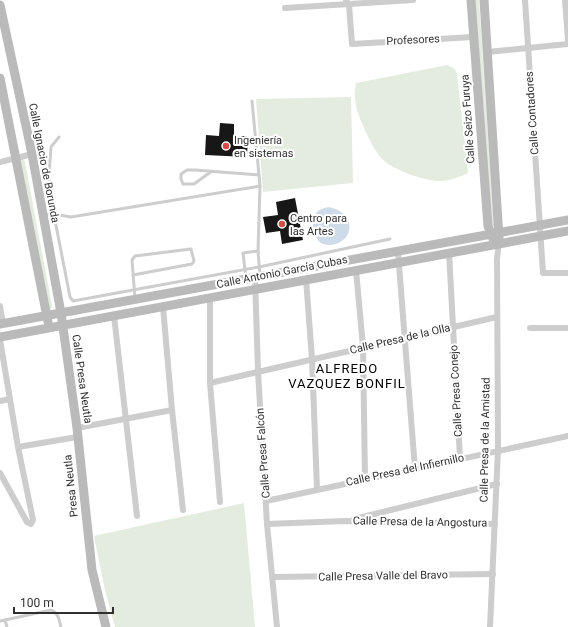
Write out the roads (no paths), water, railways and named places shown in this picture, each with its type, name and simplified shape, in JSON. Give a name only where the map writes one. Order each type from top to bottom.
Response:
[{"type":"street","points":[[285,8],[347,2],[413,0]]},
{"type":"street","name":"Calle Seizo Furuya","points":[[471,0],[488,226],[496,239]]},
{"type":"street","name":"Calle Seizo Furuya","points":[[484,0],[488,52],[496,239]]},
{"type":"street","name":"Calle Contadores","points":[[525,0],[543,273],[568,273]]},
{"type":"street","points":[[565,0],[568,40]]},
{"type":"street","name":"Profesores","points":[[347,2],[352,44],[473,36]]},
{"type":"street","name":"Calle Ignacio de Borunda","points":[[0,5],[43,198],[43,216],[62,326]]},
{"type":"street","points":[[488,52],[568,44]]},
{"type":"street","points":[[0,78],[2,95],[50,328]]},
{"type":"street","points":[[0,162],[32,154]]},
{"type":"street","name":"Calle Antonio García Cubas","points":[[0,339],[50,328],[256,290],[449,252],[540,226],[568,220]]},
{"type":"street","name":"Calle Antonio García Cubas","points":[[2,324],[398,252],[496,239],[541,236],[568,231]]},
{"type":"street","name":"Calle Presa de la Amistad","points":[[490,627],[498,450],[496,239]]},
{"type":"street","points":[[398,252],[415,469]]},
{"type":"street","name":"Calle Presa Conejo","points":[[449,252],[460,458]]},
{"type":"street","points":[[356,270],[363,348],[365,479]]},
{"type":"street","name":"Calle Presa Falcón","points":[[254,279],[256,290],[258,371],[266,500],[277,627]]},
{"type":"street","points":[[306,279],[312,359],[317,490]]},
{"type":"street","points":[[210,298],[210,383],[220,502]]},
{"type":"street","points":[[0,306],[2,324]]},
{"type":"street","points":[[163,307],[183,510]]},
{"type":"street","points":[[114,316],[137,516]]},
{"type":"street","name":"Calle Presa de la Olla","points":[[210,383],[497,317]]},
{"type":"street","name":"Calle Presa Neutla","points":[[62,326],[77,432]]},
{"type":"street","points":[[530,328],[568,328]]},
{"type":"street","points":[[0,339],[18,447],[33,520],[31,524],[27,522],[0,473]]},
{"type":"street","points":[[0,401],[10,399]]},
{"type":"street","points":[[18,447],[126,419],[172,410]]},
{"type":"street","name":"Presa Neutla","points":[[77,432],[92,570],[106,627]]},
{"type":"street","name":"Calle Presa del Infiernillo","points":[[266,500],[568,436]]},
{"type":"street","name":"Calle Presa de la Angostura","points":[[345,521],[496,484]]},
{"type":"street","name":"Calle Presa de la Angostura","points":[[268,524],[345,521],[495,524]]},
{"type":"street","name":"Calle Presa Valle del Bravo","points":[[273,577],[493,574]]},
{"type":"lane","points":[[252,101],[260,186],[259,267],[254,279],[245,269],[243,253],[258,251]]},
{"type":"lane","points":[[59,137],[51,147],[49,176],[54,214],[70,297],[73,301],[259,267],[390,239]]},
{"type":"lane","points":[[212,171],[194,184],[183,184],[181,179],[182,174],[186,170],[212,171],[259,175]]},
{"type":"lane","points":[[43,216],[54,214],[71,216],[260,186]]},
{"type":"lane","points":[[43,198],[51,197]]},
{"type":"lane","points":[[133,275],[192,264],[194,260],[191,249],[135,256],[132,260],[133,275],[134,289],[135,300]]},
{"type":"lane","points":[[0,621],[51,610],[58,615],[61,627]]},
{"type":"lane","points":[[5,620],[7,627]]},
{"type":"water","points":[[328,207],[338,210],[346,216],[349,224],[348,234],[346,237],[340,242],[332,245],[321,243],[316,237],[313,228],[315,215],[317,212]]},
{"type":"place","name":"Ingeniería en sistemas","points":[[226,146]]},
{"type":"place","name":"Centro para las Artes","points":[[282,224]]},
{"type":"district","name":"ALFREDO VAZQUEZ BONFIL","points":[[347,376]]}]
